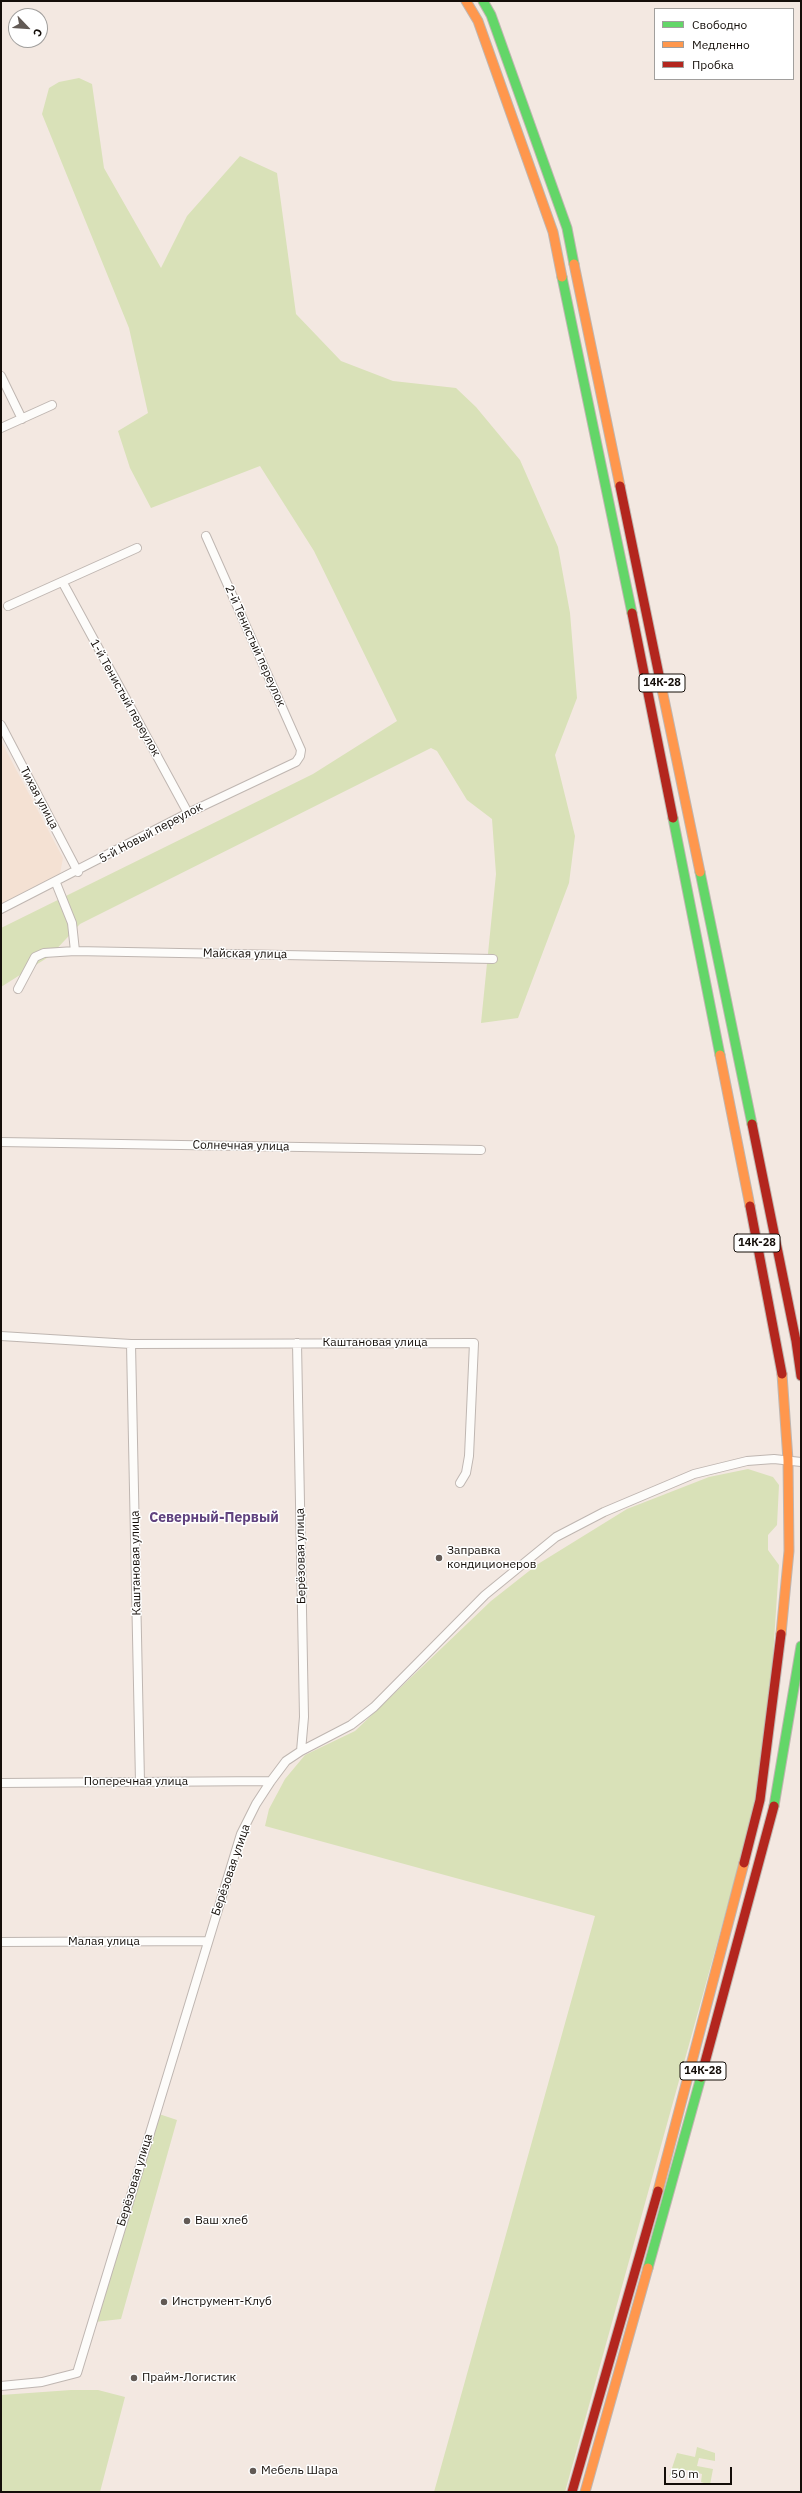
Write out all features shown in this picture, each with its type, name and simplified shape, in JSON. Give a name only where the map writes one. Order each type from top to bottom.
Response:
[{"type":"main road","name":"14К-28","points":[[466,1],[478,21],[553,232],[642,659],[778,1346],[784,1386],[788,1460],[789,1551],[779,1655],[760,1800],[652,2216],[572,2492]]},
{"type":"main road","name":"14К-28","points":[[483,1],[491,15],[567,228],[771,1217],[801,1376]]},
{"type":"main road","name":"14К-28","points":[[585,2492],[723,1999],[776,1797],[801,1646]]},
{"type":"street","points":[[1,376],[22,419]]},
{"type":"street","points":[[1,428],[52,405]]},
{"type":"street","name":"2-й Тенистый переулок","points":[[206,536],[301,750],[300,756]]},
{"type":"street","points":[[8,606],[137,548]]},
{"type":"street","name":"1-й Тенистый переулок","points":[[63,582],[188,813]]},
{"type":"street","name":"Тихая улица","points":[[1,725],[78,872]]},
{"type":"street","name":"5-й Новый переулок","points":[[1,909],[78,872],[188,813],[296,762],[300,756]]},
{"type":"street","points":[[56,882],[72,923],[75,951]]},
{"type":"street","name":"Майская улица","points":[[18,989],[35,957],[44,953],[75,951],[493,959]]},
{"type":"street","name":"Солнечная улица","points":[[1,1142],[481,1150]]},
{"type":"street","name":"Каштановая улица","points":[[1,1336],[131,1344],[474,1343],[470,1456],[466,1473],[460,1483]]},
{"type":"street","name":"Берёзовая улица","points":[[1,2386],[42,2382],[76,2373],[241,1834],[256,1804],[271,1781],[286,1761],[301,1751],[304,1718],[297,1343]]},
{"type":"street","name":"Каштановая улица","points":[[131,1344],[140,1782]]},
{"type":"street","points":[[301,1751],[351,1725],[374,1707],[485,1594],[556,1537],[616,1506],[694,1474],[737,1462],[788,1460],[801,1462]]},
{"type":"street","name":"Поперечная улица","points":[[1,1783],[271,1781]]},
{"type":"street","name":"Малая улица","points":[[1,1942],[208,1941]]},
{"type":"shaded area","points":[[1,741],[63,858],[60,874],[1,904]]},
{"type":"green space","points":[[79,78],[92,84],[104,168],[161,268],[187,216],[240,156],[277,173],[296,314],[341,361],[393,381],[456,388],[476,407],[520,460],[558,547],[570,613],[577,698],[555,755],[575,836],[569,883],[518,1018],[481,1023],[496,874],[492,819],[467,800],[437,751],[431,748],[80,924],[50,956],[1,987],[1,928],[313,774],[397,721],[314,551],[260,466],[151,508],[130,468],[118,431],[148,413],[129,328],[42,114],[49,88],[59,82]]},
{"type":"green space","points":[[748,1469],[773,1477],[779,1485],[777,1525],[768,1535],[768,1550],[779,1565],[773,1656],[754,1810],[565,2492],[434,2492],[595,1916],[265,1826],[269,1809],[285,1779],[305,1755],[355,1731],[491,1601],[538,1564],[627,1509],[709,1477]]},
{"type":"green space","points":[[159,2114],[177,2120],[121,2319],[95,2322]]},
{"type":"green space","points":[[71,2390],[98,2390],[125,2397],[100,2492],[1,2492],[1,2395]]},
{"type":"green space","points":[[697,2447],[715,2453],[715,2461],[699,2458],[697,2466],[713,2469],[710,2485],[701,2482],[702,2474],[686,2470],[676,2471],[669,2477],[677,2453],[695,2457]]},
{"type":"traffic: fast","points":[[483,1],[491,15],[567,228],[574,264]]},
{"type":"traffic: fast","points":[[562,277],[632,613]]},
{"type":"traffic: fast","points":[[673,818],[720,1055]]},
{"type":"traffic: fast","points":[[700,872],[752,1124]]},
{"type":"traffic: fast","points":[[774,1806],[801,1646]]},
{"type":"traffic: fast","points":[[648,2268],[701,2077]]},
{"type":"traffic: slow","points":[[466,1],[478,21],[553,232],[562,277]]},
{"type":"traffic: slow","points":[[574,264],[620,486]]},
{"type":"traffic: slow","points":[[659,675],[700,872]]},
{"type":"traffic: slow","points":[[720,1055],[750,1206]]},
{"type":"traffic: slow","points":[[781,1634],[789,1551],[788,1460],[782,1374]]},
{"type":"traffic: slow","points":[[658,2191],[744,1863]]},
{"type":"traffic: slow","points":[[585,2492],[648,2268]]},
{"type":"traffic: jam","points":[[620,486],[659,675]]},
{"type":"traffic: jam","points":[[632,613],[673,818]]},
{"type":"traffic: jam","points":[[752,1124],[796,1341],[801,1376]]},
{"type":"traffic: jam","points":[[750,1206],[782,1374]]},
{"type":"traffic: jam","points":[[744,1863],[760,1800],[781,1634]]},
{"type":"traffic: jam","points":[[701,2077],[774,1806]]},
{"type":"traffic: jam","points":[[572,2492],[658,2191]]},
{"type":"place","name":"Заправка кондиционеров","points":[[439,1558]]},
{"type":"place","name":"Ваш хлеб","points":[[187,2221]]},
{"type":"place","name":"Инструмент-Клуб","points":[[164,2302]]},
{"type":"place","name":"Прайм-Логистик","points":[[134,2378]]},
{"type":"place","name":"Мебель Шара","points":[[253,2471]]},
{"type":"district","name":"Северный-Первый","points":[[214,1518]]}]
